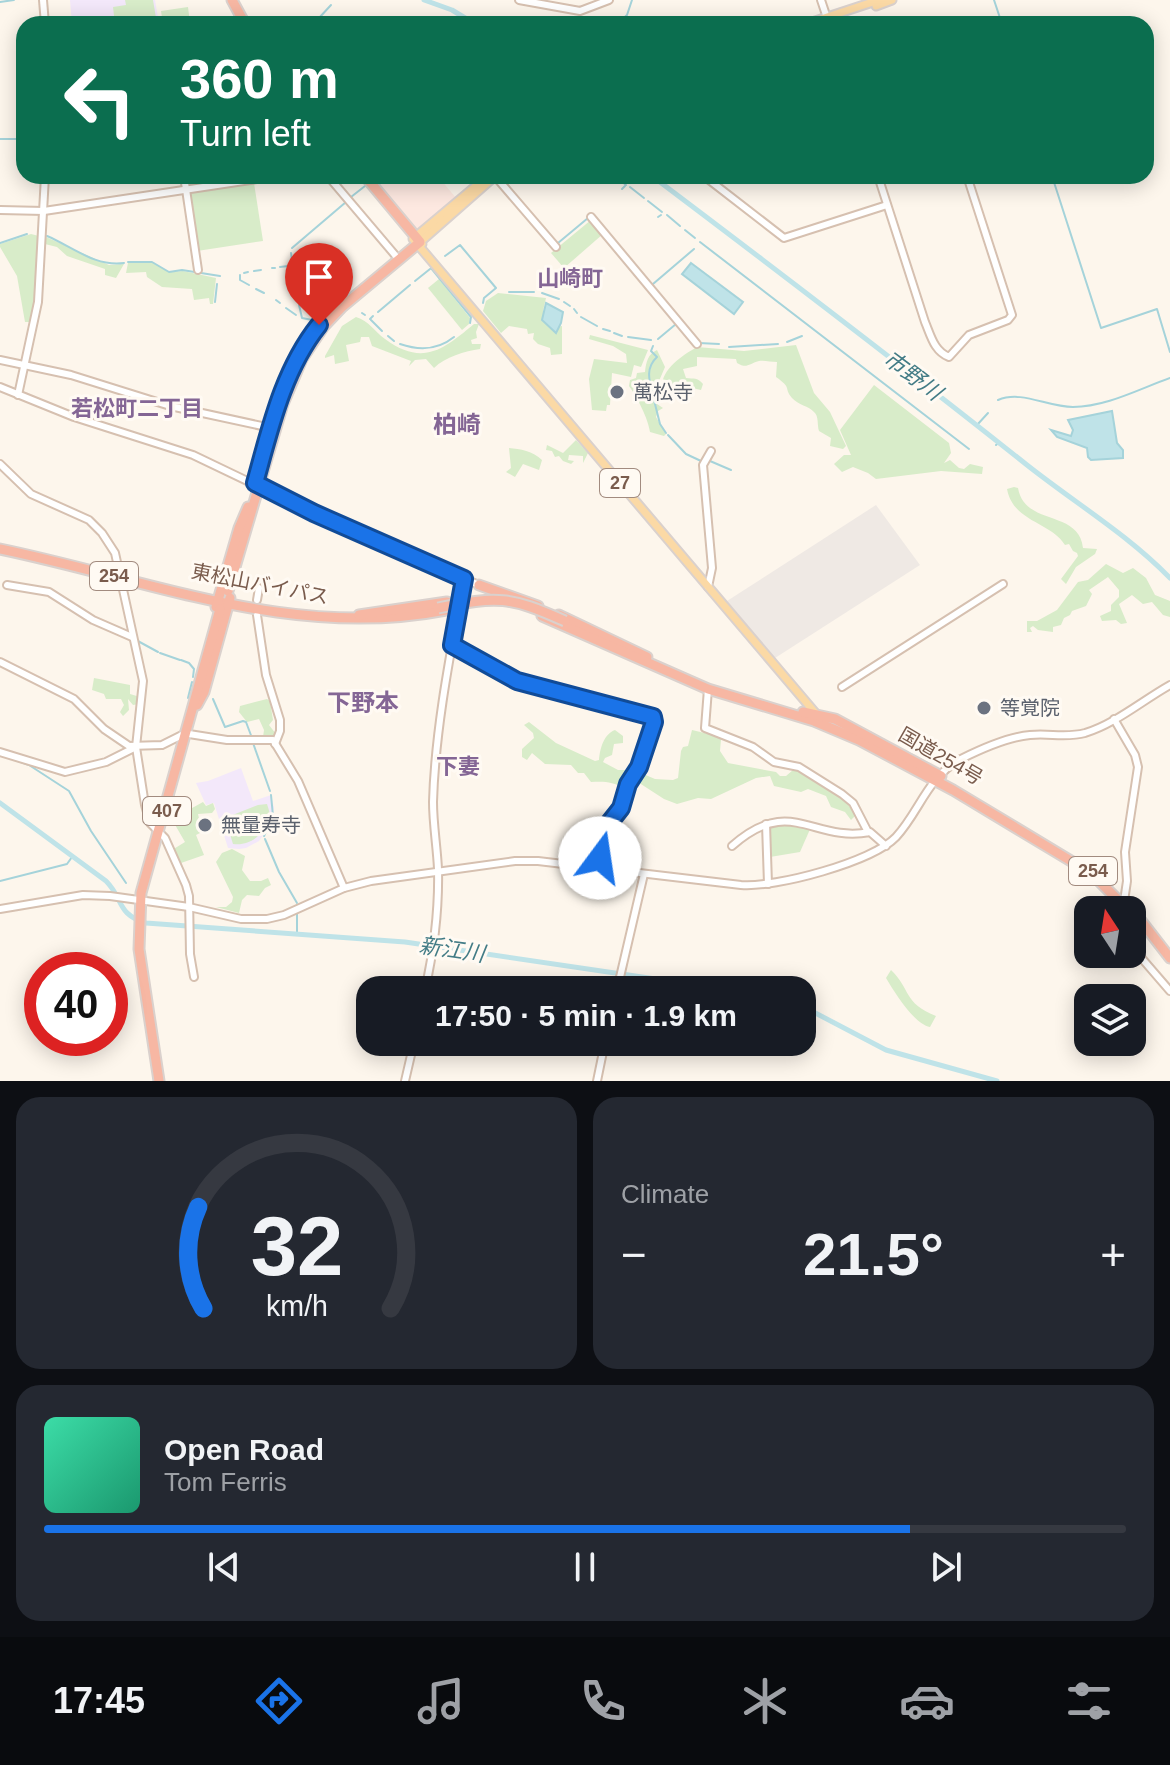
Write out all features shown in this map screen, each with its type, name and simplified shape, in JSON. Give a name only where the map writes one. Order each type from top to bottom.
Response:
[{"type":"highway","points":[[370,184],[417,240]]},
{"type":"highway","points":[[224,600],[239,528],[252,504],[287,378],[314,332],[345,295],[417,240]]},
{"type":"highway","points":[[257,484],[288,388],[306,352],[342,307],[417,240]]},
{"type":"highway","name":"東松山バイパス","points":[[0,547],[287,615],[351,620],[404,617],[460,604],[503,603],[558,619]]},
{"type":"highway","points":[[479,585],[558,619]]},
{"type":"highway","name":"東松山バイパス","points":[[224,600],[288,612],[352,616],[389,615],[501,599],[522,603],[649,661]]},
{"type":"highway","points":[[516,599],[531,611]]},
{"type":"highway","name":"407","points":[[161,1081],[139,949],[142,900],[187,734],[204,692],[224,600]]},
{"type":"highway","name":"407","points":[[187,734],[193,689],[224,600]]},
{"type":"highway","points":[[352,616],[460,604]]},
{"type":"highway","name":"国道254号","points":[[649,661],[727,691],[835,719],[1071,861],[1114,896]]},
{"type":"highway","name":"国道254号","points":[[649,661],[708,689],[808,710],[859,740],[936,777]]},
{"type":"highway","name":"国道254号","points":[[1146,931],[1170,958]]},
{"type":"highway","points":[[1146,933],[1170,964]]},
{"type":"main road","points":[[840,16],[879,0]]},
{"type":"main road","points":[[844,16],[892,0]]},
{"type":"main road","points":[[417,240],[479,184]]},
{"type":"main road","points":[[417,240],[485,184]]},
{"type":"main road","name":"27","points":[[417,240],[708,585],[808,710],[859,740]]},
{"type":"main road","name":"27","points":[[808,710],[835,719]]},
{"type":"street","points":[[519,0],[580,11],[609,0]]},
{"type":"street","points":[[18,395],[38,302],[45,184]]},
{"type":"street","points":[[185,184],[198,270]]},
{"type":"street","points":[[0,210],[44,211],[225,184]]},
{"type":"street","points":[[335,184],[395,255]]},
{"type":"street","points":[[502,184],[556,247]]},
{"type":"street","points":[[714,184],[784,238],[887,205]]},
{"type":"street","points":[[880,184],[933,343],[949,357],[969,335],[1008,320],[1012,315],[970,184]]},
{"type":"street","points":[[591,217],[697,344]]},
{"type":"street","points":[[0,360],[71,375],[170,406],[271,428]]},
{"type":"street","points":[[0,387],[74,417],[193,455],[314,513],[479,585]]},
{"type":"street","points":[[708,585],[712,568],[703,465],[711,451]]},
{"type":"street","points":[[0,464],[31,494],[76,513],[97,526],[113,549],[143,685],[136,747],[149,821],[159,831],[179,866],[189,896],[194,977]]},
{"type":"street","points":[[428,976],[434,938],[438,871],[433,802],[452,645],[464,579]]},
{"type":"street","points":[[842,687],[1003,584]]},
{"type":"street","points":[[7,585],[49,592],[99,623],[132,637]]},
{"type":"street","points":[[257,600],[259,588]]},
{"type":"street","points":[[257,615],[266,675],[280,720],[275,744]]},
{"type":"street","points":[[452,645],[517,681],[653,717],[639,767],[628,784],[621,808],[599,836],[602,869]]},
{"type":"street","points":[[0,662],[68,695],[120,742],[136,747],[162,745],[187,734],[227,740],[270,739],[298,781],[344,888]]},
{"type":"street","points":[[0,909],[83,895],[110,896],[189,907],[241,919],[267,919],[284,915],[344,888],[371,881],[527,860],[741,885],[768,884],[861,859],[886,846],[901,831],[936,777],[962,759],[1017,737],[1080,734],[1114,719],[1170,685]]},
{"type":"street","points":[[708,689],[706,729],[753,747],[774,762],[799,767],[842,794],[853,803],[868,832],[886,846]]},
{"type":"street","points":[[1114,719],[1135,755],[1138,767],[1125,852],[1125,896]]},
{"type":"street","points":[[0,752],[65,772],[106,762],[136,747]]},
{"type":"street","points":[[732,846],[766,824],[786,821],[850,834],[868,832]]},
{"type":"street","points":[[766,824],[768,884]]},
{"type":"street","points":[[621,976],[644,874]]},
{"type":"street","points":[[1146,963],[1170,991]]},
{"type":"street","points":[[405,1081],[411,1056]]},
{"type":"street","points":[[597,1081],[602,1056]]},
{"type":"shaded area","points":[[70,0],[155,0],[158,16],[71,16]]},
{"type":"shaded area","points":[[375,184],[444,184],[456,198],[419,229],[413,228]]},
{"type":"shaded area","points":[[876,505],[920,565],[775,658],[727,601]]},
{"type":"shaded area","points":[[241,768],[253,801],[271,795],[274,808],[270,825],[259,841],[246,848],[228,848],[214,803],[206,805],[196,783]]},
{"type":"green space","points":[[125,0],[153,0],[156,16],[114,16],[113,7],[126,5]]},
{"type":"green space","points":[[188,7],[189,16],[162,16],[161,11]]},
{"type":"green space","points":[[254,184],[263,241],[197,251],[190,192]]},
{"type":"green space","points":[[591,220],[603,234],[564,268],[551,253]]},
{"type":"green space","points":[[31,234],[39,236],[32,322],[25,322],[17,276],[0,244]]},
{"type":"green space","points":[[46,237],[109,265],[124,264],[116,278],[105,275],[105,269],[67,256],[57,247],[45,244]]},
{"type":"green space","points":[[152,262],[169,272],[183,271],[216,278],[213,304],[210,304],[209,298],[194,300],[192,289],[162,287],[147,277],[146,272],[126,273],[128,263]]},
{"type":"green space","points":[[439,279],[470,318],[469,324],[462,330],[428,288]]},
{"type":"green space","points":[[498,293],[546,298],[544,319],[552,328],[562,326],[562,354],[551,355],[550,348],[538,344],[533,339],[534,333],[528,334],[527,329],[509,326],[501,333],[483,311],[486,301]]},
{"type":"green space","points":[[356,317],[399,347],[422,353],[443,347],[474,324],[479,324],[477,338],[471,340],[472,344],[481,344],[480,349],[456,355],[434,368],[426,359],[415,360],[409,366],[411,361],[372,346],[369,337],[361,337],[360,342],[346,345],[349,361],[335,364],[334,355],[325,356],[342,326]]},
{"type":"green space","points":[[590,335],[648,350],[641,367],[634,365],[631,377],[612,373],[610,405],[607,405],[606,411],[592,410],[589,379],[594,359],[627,363],[626,354],[613,346],[589,339]]},
{"type":"green space","points":[[796,345],[814,393],[830,412],[846,446],[843,449],[830,446],[831,438],[819,431],[816,414],[794,400],[776,377],[777,362],[761,361],[745,366],[737,363],[736,359],[697,357],[697,366],[683,369],[686,378],[697,379],[703,384],[701,390],[684,386],[662,391],[668,371],[697,347],[744,351]]},
{"type":"green space","points":[[657,350],[665,367],[659,381],[660,395],[653,399],[648,386],[646,388],[654,402],[663,408],[656,417],[666,434],[664,436],[650,432],[642,408],[629,386],[637,373],[645,372],[648,359]]},
{"type":"green space","points":[[874,385],[949,443],[951,453],[944,463],[950,460],[964,469],[970,464],[983,467],[982,474],[941,471],[876,479],[853,467],[842,472],[834,464],[844,455],[851,455],[840,430]]},
{"type":"green space","points":[[576,440],[588,453],[583,463],[583,456],[569,455],[568,460],[574,461],[571,464],[546,450],[547,445],[563,453]]},
{"type":"green space","points":[[509,448],[538,457],[542,460],[539,470],[523,464],[515,477],[506,472],[511,468]]},
{"type":"green space","points":[[1018,488],[1031,508],[1072,528],[1083,548],[1097,549],[1095,554],[1076,567],[1066,584],[1061,579],[1078,556],[1077,553],[1017,508],[1007,489]]},
{"type":"green space","points":[[1106,564],[1123,573],[1133,568],[1146,578],[1155,595],[1170,601],[1170,617],[1163,615],[1152,602],[1143,604],[1132,595],[1119,604],[1127,623],[1102,621],[1100,616],[1111,611],[1111,605],[1119,597],[1119,590],[1108,577],[1089,590],[1092,594],[1086,606],[1072,611],[1061,625],[1053,627],[1053,632],[1033,626],[1030,628],[1032,632],[1027,632],[1027,621],[1037,621],[1057,610],[1078,582],[1088,580]]},
{"type":"green space","points":[[94,678],[130,685],[130,694],[140,697],[139,704],[133,705],[128,699],[129,710],[123,716],[120,712],[124,705],[121,699],[106,699],[104,694],[92,690]]},
{"type":"green space","points":[[267,699],[273,720],[269,725],[275,737],[263,737],[264,730],[259,719],[247,722],[239,712],[240,706]]},
{"type":"green space","points":[[529,722],[556,743],[595,761],[599,760],[605,738],[615,730],[623,736],[623,743],[614,744],[612,755],[603,762],[618,770],[634,770],[655,779],[678,778],[681,751],[688,746],[692,730],[717,736],[721,739],[720,751],[728,763],[776,772],[780,776],[786,776],[793,770],[799,771],[839,795],[855,816],[851,820],[845,812],[831,807],[826,796],[808,789],[801,792],[774,786],[770,776],[756,778],[711,799],[698,798],[677,804],[630,777],[624,788],[609,782],[591,782],[571,765],[545,764],[532,753],[527,760],[522,757],[522,749],[534,738],[524,725]]},
{"type":"green space","points":[[203,802],[206,806],[213,803],[215,809],[212,813],[198,814],[202,832],[196,835],[204,855],[181,863],[172,850],[185,842],[174,823],[179,820],[174,818]]},
{"type":"green space","points":[[267,804],[271,817],[260,834],[246,843],[233,844],[225,818]]},
{"type":"green space","points":[[788,823],[811,827],[800,852],[770,857],[769,827]]},
{"type":"green space","points":[[232,849],[245,856],[242,870],[250,881],[268,878],[271,885],[259,896],[247,895],[242,900],[239,913],[216,907],[226,907],[232,902],[233,897],[216,862],[222,853]]},
{"type":"green space","points":[[891,970],[913,1001],[936,1016],[930,1027],[911,1014],[900,999],[886,978]]},
{"type":"water","points":[[691,263],[743,302],[734,314],[682,274]]},
{"type":"water","points":[[546,303],[563,312],[556,333],[542,320]]},
{"type":"water","points":[[1112,411],[1117,443],[1123,450],[1123,458],[1091,460],[1087,448],[1057,437],[1051,430],[1071,436],[1073,430],[1068,420]]},
{"type":"waterway","points":[[0,2],[14,0]]},
{"type":"waterway","name":"市野川","points":[[424,0],[462,16]]},
{"type":"waterway","points":[[626,16],[632,0]]},
{"type":"waterway","points":[[994,0],[999,16]]},
{"type":"waterway","points":[[321,16],[331,5]]},
{"type":"waterway","points":[[0,139],[16,139]]},
{"type":"waterway","name":"市野川","points":[[663,184],[1119,533],[1170,578]]},
{"type":"waterway","points":[[1055,184],[1101,328],[1157,309],[1170,352]]},
{"type":"waterway","points":[[351,197],[365,186]]},
{"type":"waterway","points":[[622,189],[625,186]]},
{"type":"waterway","points":[[630,187],[644,198]]},
{"type":"waterway","points":[[648,201],[662,212]]},
{"type":"waterway","points":[[292,248],[346,202]]},
{"type":"waterway","points":[[667,215],[680,226]]},
{"type":"waterway","points":[[558,243],[588,218]]},
{"type":"waterway","points":[[685,230],[695,238]]},
{"type":"waterway","points":[[0,243],[27,234]]},
{"type":"waterway","points":[[47,236],[94,259],[124,263]]},
{"type":"waterway","points":[[700,242],[969,449]]},
{"type":"waterway","points":[[445,256],[460,245],[496,288],[484,298],[483,303]]},
{"type":"waterway","points":[[653,284],[694,249]]},
{"type":"waterway","points":[[291,253],[295,282]]},
{"type":"waterway","points":[[128,262],[152,262],[169,272],[182,270],[220,276]]},
{"type":"waterway","points":[[280,267],[288,266]]},
{"type":"waterway","points":[[431,268],[471,317],[470,323]]},
{"type":"waterway","points":[[415,281],[430,269]]},
{"type":"waterway","points":[[254,271],[261,270]]},
{"type":"waterway","points":[[244,273],[248,272]]},
{"type":"waterway","points":[[240,275],[240,280],[249,285]]},
{"type":"waterway","points":[[215,302],[217,284]]},
{"type":"waterway","points":[[378,312],[410,285]]},
{"type":"waterway","points":[[296,286],[298,300]]},
{"type":"waterway","points":[[256,289],[264,293]]},
{"type":"waterway","points":[[509,292],[534,292]]},
{"type":"waterway","points":[[542,293],[559,299]]},
{"type":"waterway","points":[[276,300],[280,303]]},
{"type":"waterway","points":[[564,302],[570,306]]},
{"type":"waterway","points":[[299,305],[302,318],[317,321]]},
{"type":"waterway","points":[[286,308],[296,315]]},
{"type":"waterway","points":[[574,309],[577,313]]},
{"type":"waterway","points":[[370,319],[373,316]]},
{"type":"waterway","points":[[581,317],[597,326]]},
{"type":"waterway","points":[[371,320],[382,331]]},
{"type":"waterway","points":[[658,339],[676,324]]},
{"type":"waterway","points":[[603,329],[610,331]]},
{"type":"waterway","points":[[614,333],[622,336]]},
{"type":"waterway","points":[[388,336],[394,341]]},
{"type":"waterway","points":[[787,342],[802,336]]},
{"type":"waterway","points":[[400,344],[428,348],[442,345],[454,337]]},
{"type":"waterway","points":[[628,337],[651,340]]},
{"type":"waterway","points":[[699,343],[719,344]]},
{"type":"waterway","points":[[729,347],[778,344]]},
{"type":"waterway","points":[[653,346],[651,351],[657,357],[650,366],[649,376],[654,398]]},
{"type":"waterway","points":[[998,400],[1016,397],[1063,406],[1085,406],[1110,401],[1170,378]]},
{"type":"waterway","points":[[654,400],[660,424],[666,433]]},
{"type":"waterway","points":[[977,425],[988,413]]},
{"type":"waterway","points":[[668,435],[686,454],[701,461]]},
{"type":"waterway","name":"市野川","points":[[996,445],[999,442]]},
{"type":"waterway","points":[[710,461],[731,470]]},
{"type":"waterway","points":[[136,640],[158,652]]},
{"type":"waterway","points":[[160,653],[180,660]]},
{"type":"waterway","points":[[181,660],[194,669],[193,677]]},
{"type":"waterway","points":[[188,698],[192,682]]},
{"type":"waterway","points":[[213,699],[225,727],[246,722],[252,738]]},
{"type":"waterway","points":[[253,743],[270,791]]},
{"type":"waterway","points":[[12,759],[29,765],[69,791],[126,883]]},
{"type":"waterway","points":[[264,836],[273,816],[271,795]]},
{"type":"waterway","name":"新江川","points":[[0,803],[106,881],[125,911],[146,923],[405,942],[635,976]]},
{"type":"waterway","points":[[265,839],[297,903]]},
{"type":"waterway","points":[[0,881],[67,864],[72,857]]},
{"type":"waterway","points":[[297,913],[297,933]]},
{"type":"waterway","name":"新江川","points":[[816,1013],[886,1050],[997,1081]]},
{"type":"place","name":"萬松寺","points":[[617,392]]},
{"type":"place","name":"等覚院","points":[[984,708]]},
{"type":"place","name":"無量寿寺","points":[[205,825]]},
{"type":"district","name":"山崎町","points":[[570,278]]},
{"type":"district","name":"若松町二丁目","points":[[137,408]]},
{"type":"district","name":"柏崎","points":[[457,425]]},
{"type":"district","name":"下野本","points":[[363,703]]},
{"type":"district","name":"下妻","points":[[458,766]]},
{"type":"route","points":[[319,325],[287,378],[255,483],[314,513],[464,579],[452,645],[517,681],[653,717],[639,767],[628,784],[621,808],[599,836],[600,858]]}]
